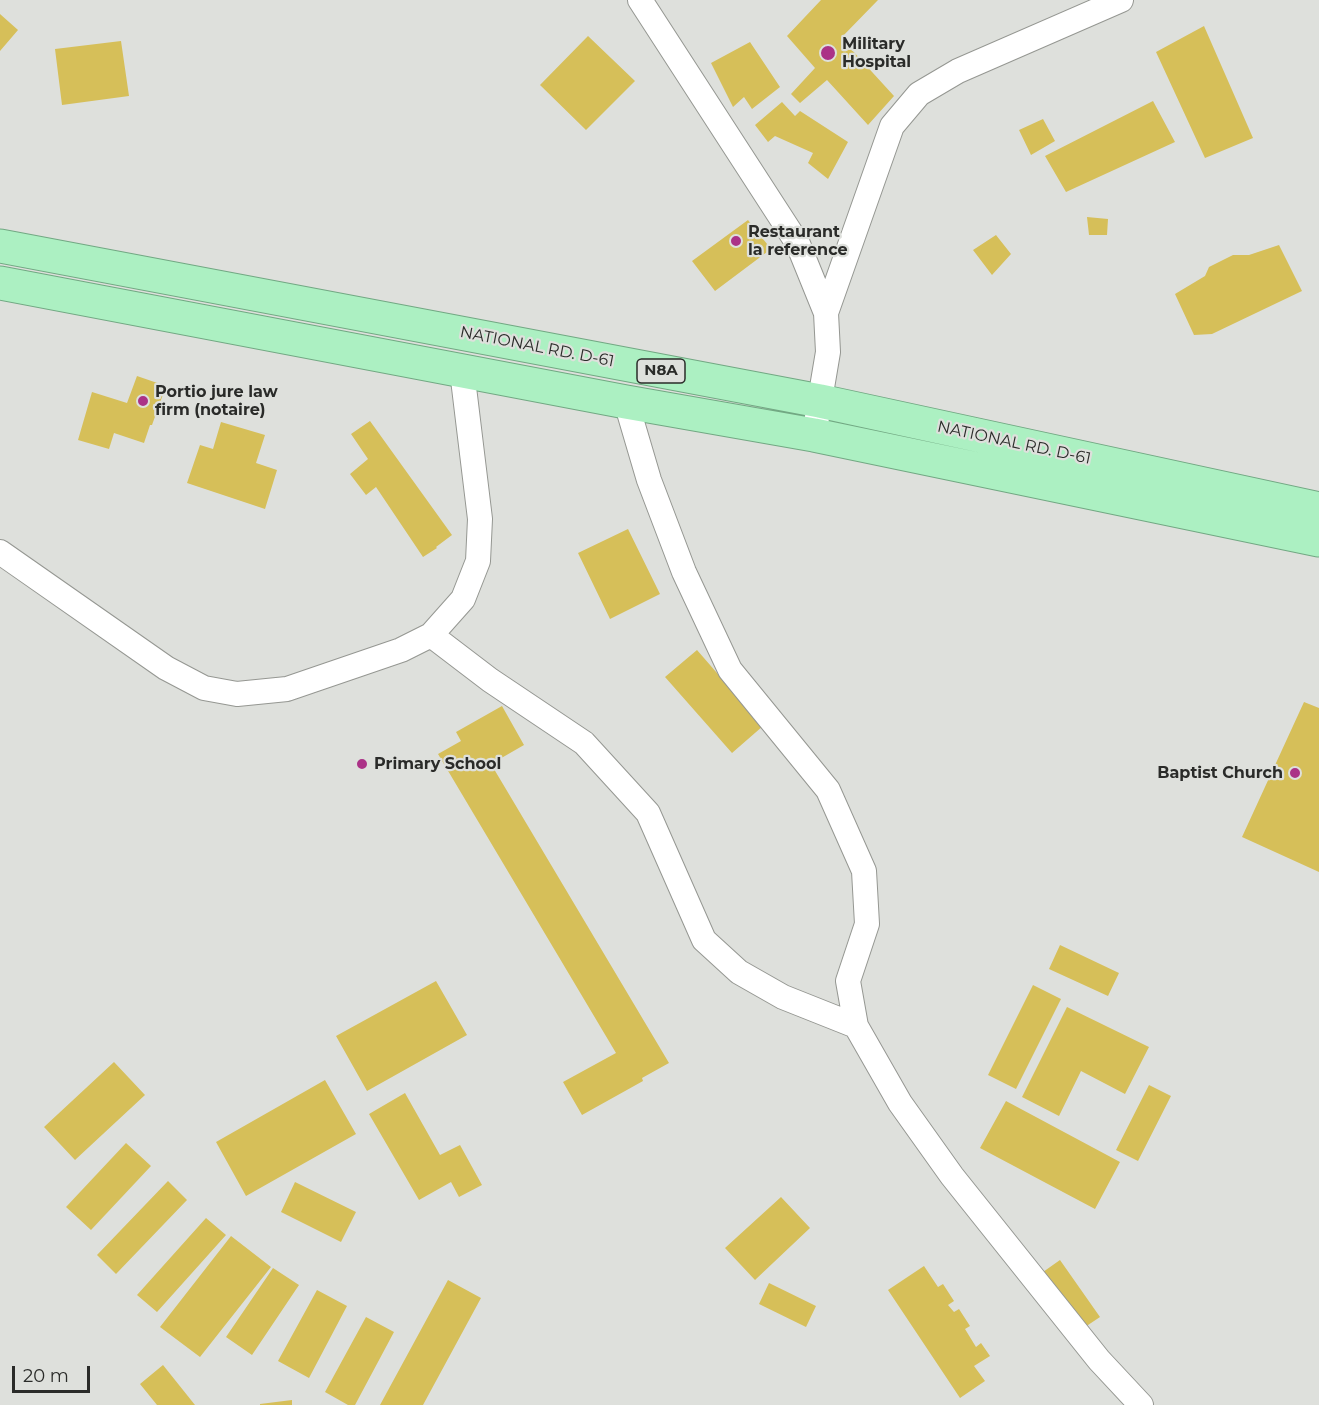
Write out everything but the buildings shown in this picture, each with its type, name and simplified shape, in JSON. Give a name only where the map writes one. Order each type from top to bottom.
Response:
[{"type":"highway","name":"NATIONAL RD. D-61","points":[[0,246],[820,401],[1319,509]]},
{"type":"highway","name":"NATIONAL RD. D-61","points":[[0,283],[626,402],[814,435],[1319,540]]},
{"type":"street","points":[[640,0],[798,244],[826,313],[828,352],[814,435]]},
{"type":"street","points":[[826,313],[892,126],[919,94],[958,71],[1121,0]]},
{"type":"street","points":[[0,552],[166,668],[204,688],[237,694],[287,689],[401,650],[431,634],[463,599],[478,561],[480,519],[462,371]]},
{"type":"street","points":[[626,402],[649,480],[684,572],[730,670],[828,790],[864,871],[867,924],[848,981],[856,1026],[900,1103],[952,1176],[1099,1360],[1141,1405]]},
{"type":"street","points":[[431,634],[490,680],[584,743],[648,813],[704,940],[739,972],[783,998],[856,1026]]},
{"type":"place","name":"Military Hospital","points":[[828,53]]},
{"type":"place","name":"Restaurant la reference","points":[[736,241]]},
{"type":"place","name":"Portio jure law firm (notaire)","points":[[143,401]]},
{"type":"place","name":"Primary School","points":[[362,764]]},
{"type":"place","name":"Baptist Church","points":[[1295,773]]}]
